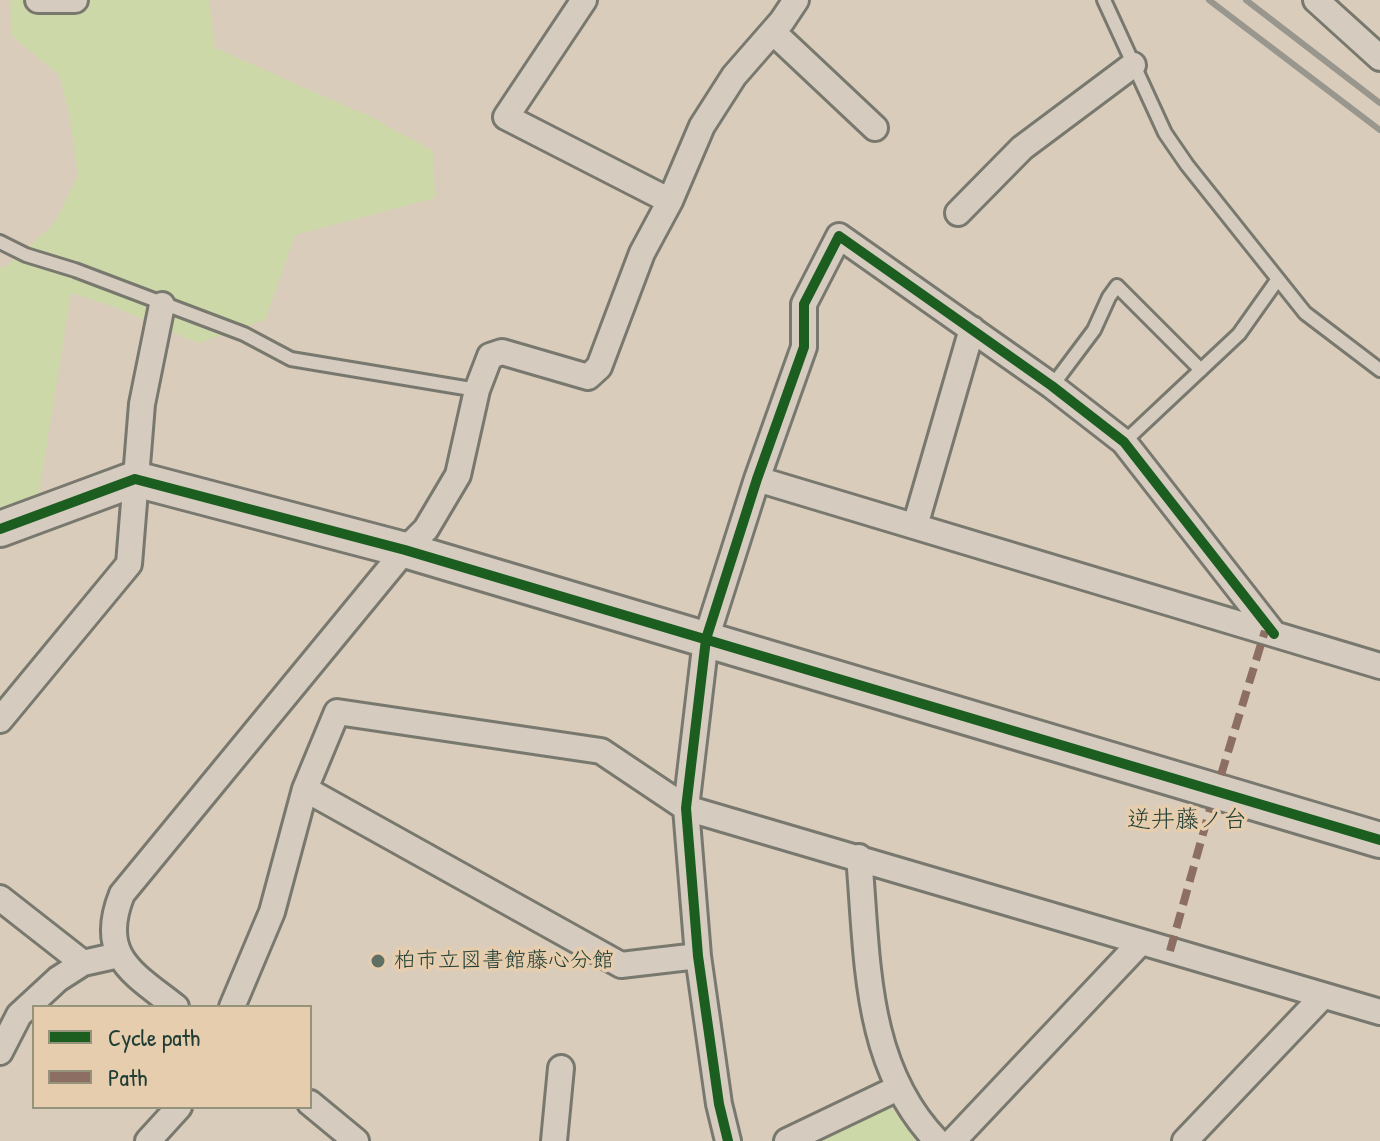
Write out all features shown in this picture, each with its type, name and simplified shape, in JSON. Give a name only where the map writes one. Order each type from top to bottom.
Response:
[{"type":"street","points":[[38,0],[75,0]]},
{"type":"street","points":[[584,0],[506,117],[670,201]]},
{"type":"street","points":[[173,1005],[127,968],[119,955],[114,915],[122,894],[405,550],[426,529],[458,475],[477,390],[490,356],[502,352],[588,377],[599,367],[642,253],[670,201],[702,126],[734,76],[773,32],[796,0]]},
{"type":"street","points":[[1316,0],[1380,58]]},
{"type":"street","points":[[773,32],[875,128]]},
{"type":"street","points":[[958,213],[1022,148],[1133,65]]},
{"type":"street","points":[[728,1141],[719,1104],[698,956],[686,808],[706,639],[757,479],[804,347],[804,304],[839,236],[1052,386],[1124,442],[1274,634]]},
{"type":"street","points":[[0,720],[129,564],[142,404],[162,305]]},
{"type":"street","points":[[915,526],[972,329]]},
{"type":"street","points":[[0,529],[135,479],[405,550],[1380,840]]},
{"type":"street","points":[[757,479],[1380,666]]},
{"type":"street","points":[[233,1005],[272,912],[305,789],[337,712],[601,751],[686,808],[1380,1012]]},
{"type":"street","points":[[305,789],[621,965],[698,956]]},
{"type":"street","points":[[859,857],[875,1019],[882,1051],[898,1088],[937,1141]]},
{"type":"street","points":[[0,898],[83,963]]},
{"type":"street","points":[[953,1141],[1141,942]]},
{"type":"street","points":[[0,1052],[9,1008],[83,963],[119,955]]},
{"type":"street","points":[[1185,1141],[1323,996]]},
{"type":"street","points":[[554,1141],[561,1068]]},
{"type":"street","points":[[787,1141],[898,1088]]},
{"type":"street","points":[[312,1105],[356,1141]]},
{"type":"street","points":[[148,1141],[177,1109]]},
{"type":"lane","points":[[1104,0],[1173,143],[1305,313],[1380,370]]},
{"type":"lane","points":[[0,242],[26,255],[75,270],[244,334],[291,359],[477,390]]},
{"type":"lane","points":[[1124,442],[1239,334],[1278,279]]},
{"type":"lane","points":[[1052,386],[1094,330],[1117,286],[1201,370]]},
{"type":"green space","points":[[10,0],[209,0],[215,48],[371,117],[433,151],[435,198],[295,235],[265,320],[198,343],[109,305],[71,293],[38,499],[0,511],[0,266],[4,268],[54,224],[78,175],[69,113],[59,75],[12,36]]},
{"type":"green space","points":[[887,1102],[918,1141],[809,1141]]},
{"type":"railway","points":[[1209,0],[1380,130]]},
{"type":"railway","points":[[1246,0],[1380,103]]},
{"type":"marked path","points":[[1221,775],[1265,631]]},
{"type":"marked path","points":[[1170,951],[1210,809]]},
{"type":"cycle path","points":[[728,1141],[719,1104],[698,956],[686,808],[706,639],[757,479],[804,347],[804,304],[839,236],[1052,386],[1124,442],[1274,634]]},
{"type":"cycle path","points":[[0,529],[135,479],[405,550],[1380,840]]},
{"type":"place","name":"柏市立図書館藤心分館","points":[[378,961]]},
{"type":"district","name":"逆井藤ノ台","points":[[1187,821]]}]
